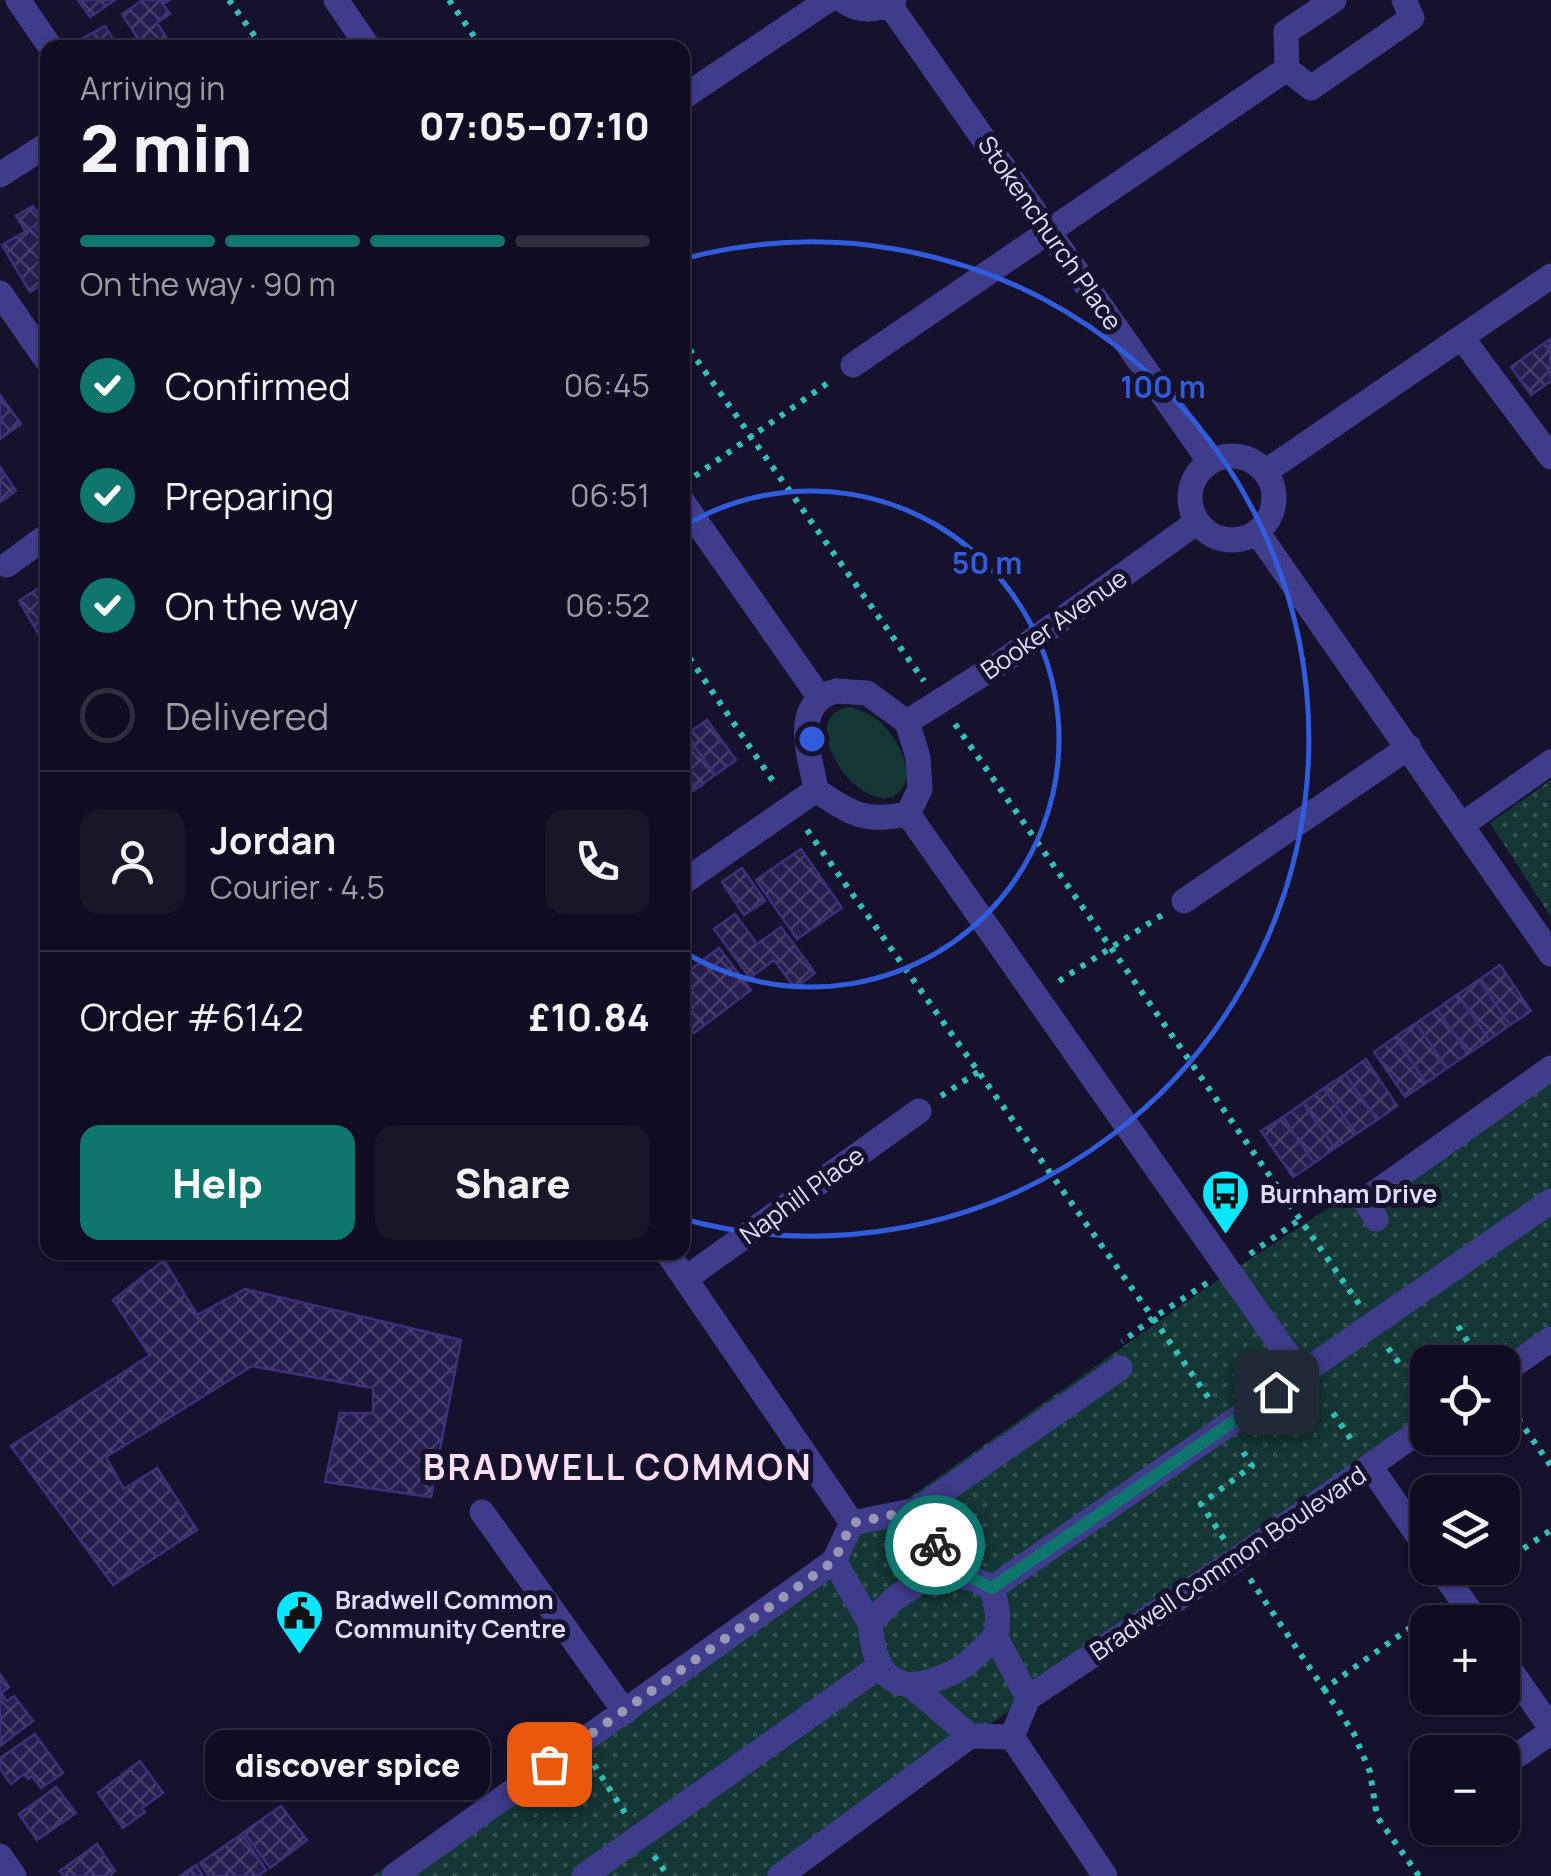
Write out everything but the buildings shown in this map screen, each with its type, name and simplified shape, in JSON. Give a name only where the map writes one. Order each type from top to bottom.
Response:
[{"type":"street","points":[[0,5],[8,0]]},
{"type":"street","points":[[18,0],[46,40]]},
{"type":"street","points":[[336,0],[363,40]]},
{"type":"street","points":[[690,93],[828,0]]},
{"type":"street","points":[[842,0],[867,10],[892,2]]},
{"type":"street","points":[[1334,0],[1286,32],[1287,69],[1310,88],[1412,18],[1404,0]]},
{"type":"street","name":"Stokenchurch Place","points":[[892,2],[1210,462]]},
{"type":"street","points":[[854,365],[1287,69]]},
{"type":"street","points":[[0,175],[40,149]]},
{"type":"street","points":[[1265,472],[1551,276]]},
{"type":"street","points":[[0,293],[40,350]]},
{"type":"street","points":[[1462,338],[1551,458]]},
{"type":"street","points":[[1233,456],[1256,464],[1265,472],[1274,497],[1272,510],[1257,532],[1245,538],[1218,538],[1197,522],[1190,496],[1200,471],[1210,462],[1233,456]]},
{"type":"street","points":[[690,512],[820,698]]},
{"type":"street","name":"Booker Avenue","points":[[907,722],[1005,660],[1197,522]]},
{"type":"street","points":[[1257,532],[1551,954]]},
{"type":"street","points":[[6,565],[40,541]]},
{"type":"street","points":[[836,691],[867,693],[907,722],[918,757],[920,788],[908,814],[883,819],[849,812],[816,790],[806,726],[810,711],[820,698],[836,691]]},
{"type":"street","points":[[1184,901],[1409,747]]},
{"type":"street","points":[[1462,824],[1551,762]]},
{"type":"street","points":[[690,877],[816,790]]},
{"type":"street","points":[[908,814],[1301,1374]]},
{"type":"street","points":[[1376,1219],[1365,1200],[1551,1068]]},
{"type":"street","name":"Naphill Place","points":[[685,1279],[918,1111]]},
{"type":"street","points":[[992,1588],[1551,1201]]},
{"type":"street","points":[[672,1260],[852,1523]]},
{"type":"street","points":[[1520,1360],[1551,1338]]},
{"type":"street","points":[[852,1523],[917,1510],[1120,1368]]},
{"type":"street","name":"Bradwell Common Boulevard","points":[[1028,1698],[1410,1438]]},
{"type":"street","points":[[1370,1466],[1410,1524]]},
{"type":"street","points":[[917,1510],[951,1576]]},
{"type":"street","points":[[482,1512],[625,1712]]},
{"type":"street","points":[[394,1876],[834,1561],[852,1523]]},
{"type":"street","points":[[834,1561],[870,1623],[872,1645],[880,1666],[892,1680],[913,1687],[970,1736]]},
{"type":"street","points":[[870,1623],[895,1598],[923,1580],[972,1578],[992,1588],[998,1608],[995,1636],[1028,1698],[1012,1737]]},
{"type":"street","points":[[1452,1585],[1466,1605]]},
{"type":"street","points":[[913,1687],[960,1671],[995,1636]]},
{"type":"street","points":[[584,1876],[880,1666]]},
{"type":"street","points":[[1520,1684],[1551,1730],[1520,1753]]},
{"type":"street","points":[[780,1876],[970,1736],[1012,1737]]},
{"type":"street","points":[[1012,1737],[1105,1876]]},
{"type":"street","points":[[0,1856],[14,1876]]},
{"type":"path","points":[[229,0],[257,40]]},
{"type":"path","points":[[449,0],[476,40]]},
{"type":"path","points":[[690,350],[1399,1364]]},
{"type":"path","points":[[690,479],[854,365]]},
{"type":"path","points":[[1035,996],[1184,901]]},
{"type":"path","points":[[918,1111],[978,1072]]},
{"type":"path","points":[[1153,1318],[1220,1414]]},
{"type":"path","points":[[1458,1326],[1470,1345]]},
{"type":"path","points":[[1520,1422],[1551,1466]]},
{"type":"path","points":[[1252,1466],[1202,1504],[1354,1734],[1370,1772],[1377,1817],[1419,1876]]},
{"type":"path","points":[[1520,1552],[1551,1530]]},
{"type":"path","points":[[1324,1689],[1472,1585]]},
{"type":"path","points":[[579,1742],[641,1836]]},
{"type":"green space","points":[[851,707],[879,721],[902,752],[906,781],[893,796],[882,798],[852,782],[831,751],[829,722],[836,712]]},
{"type":"green space","points":[[1551,780],[1551,917],[1490,823]]},
{"type":"green space","points":[[1551,1063],[1551,1336],[1520,1352],[1520,1345],[1410,1345],[1410,1433],[771,1876],[373,1876],[1212,1284]]},
{"type":"way so far","points":[[549,1764],[834,1561],[852,1523],[917,1510],[935,1545]]},
{"type":"place","name":"Burnham Drive","points":[[1225,1236]]},
{"type":"place","name":"Bradwell Common Community Centre","points":[[300,1656]]},
{"type":"place","name":"discover spice","points":[[549,1764]]},
{"type":"district","name":"BRADWELL COMMON","points":[[618,1468]]},
{"type":"route","points":[[935,1545],[951,1576],[972,1578],[992,1588],[1276,1392]]}]
